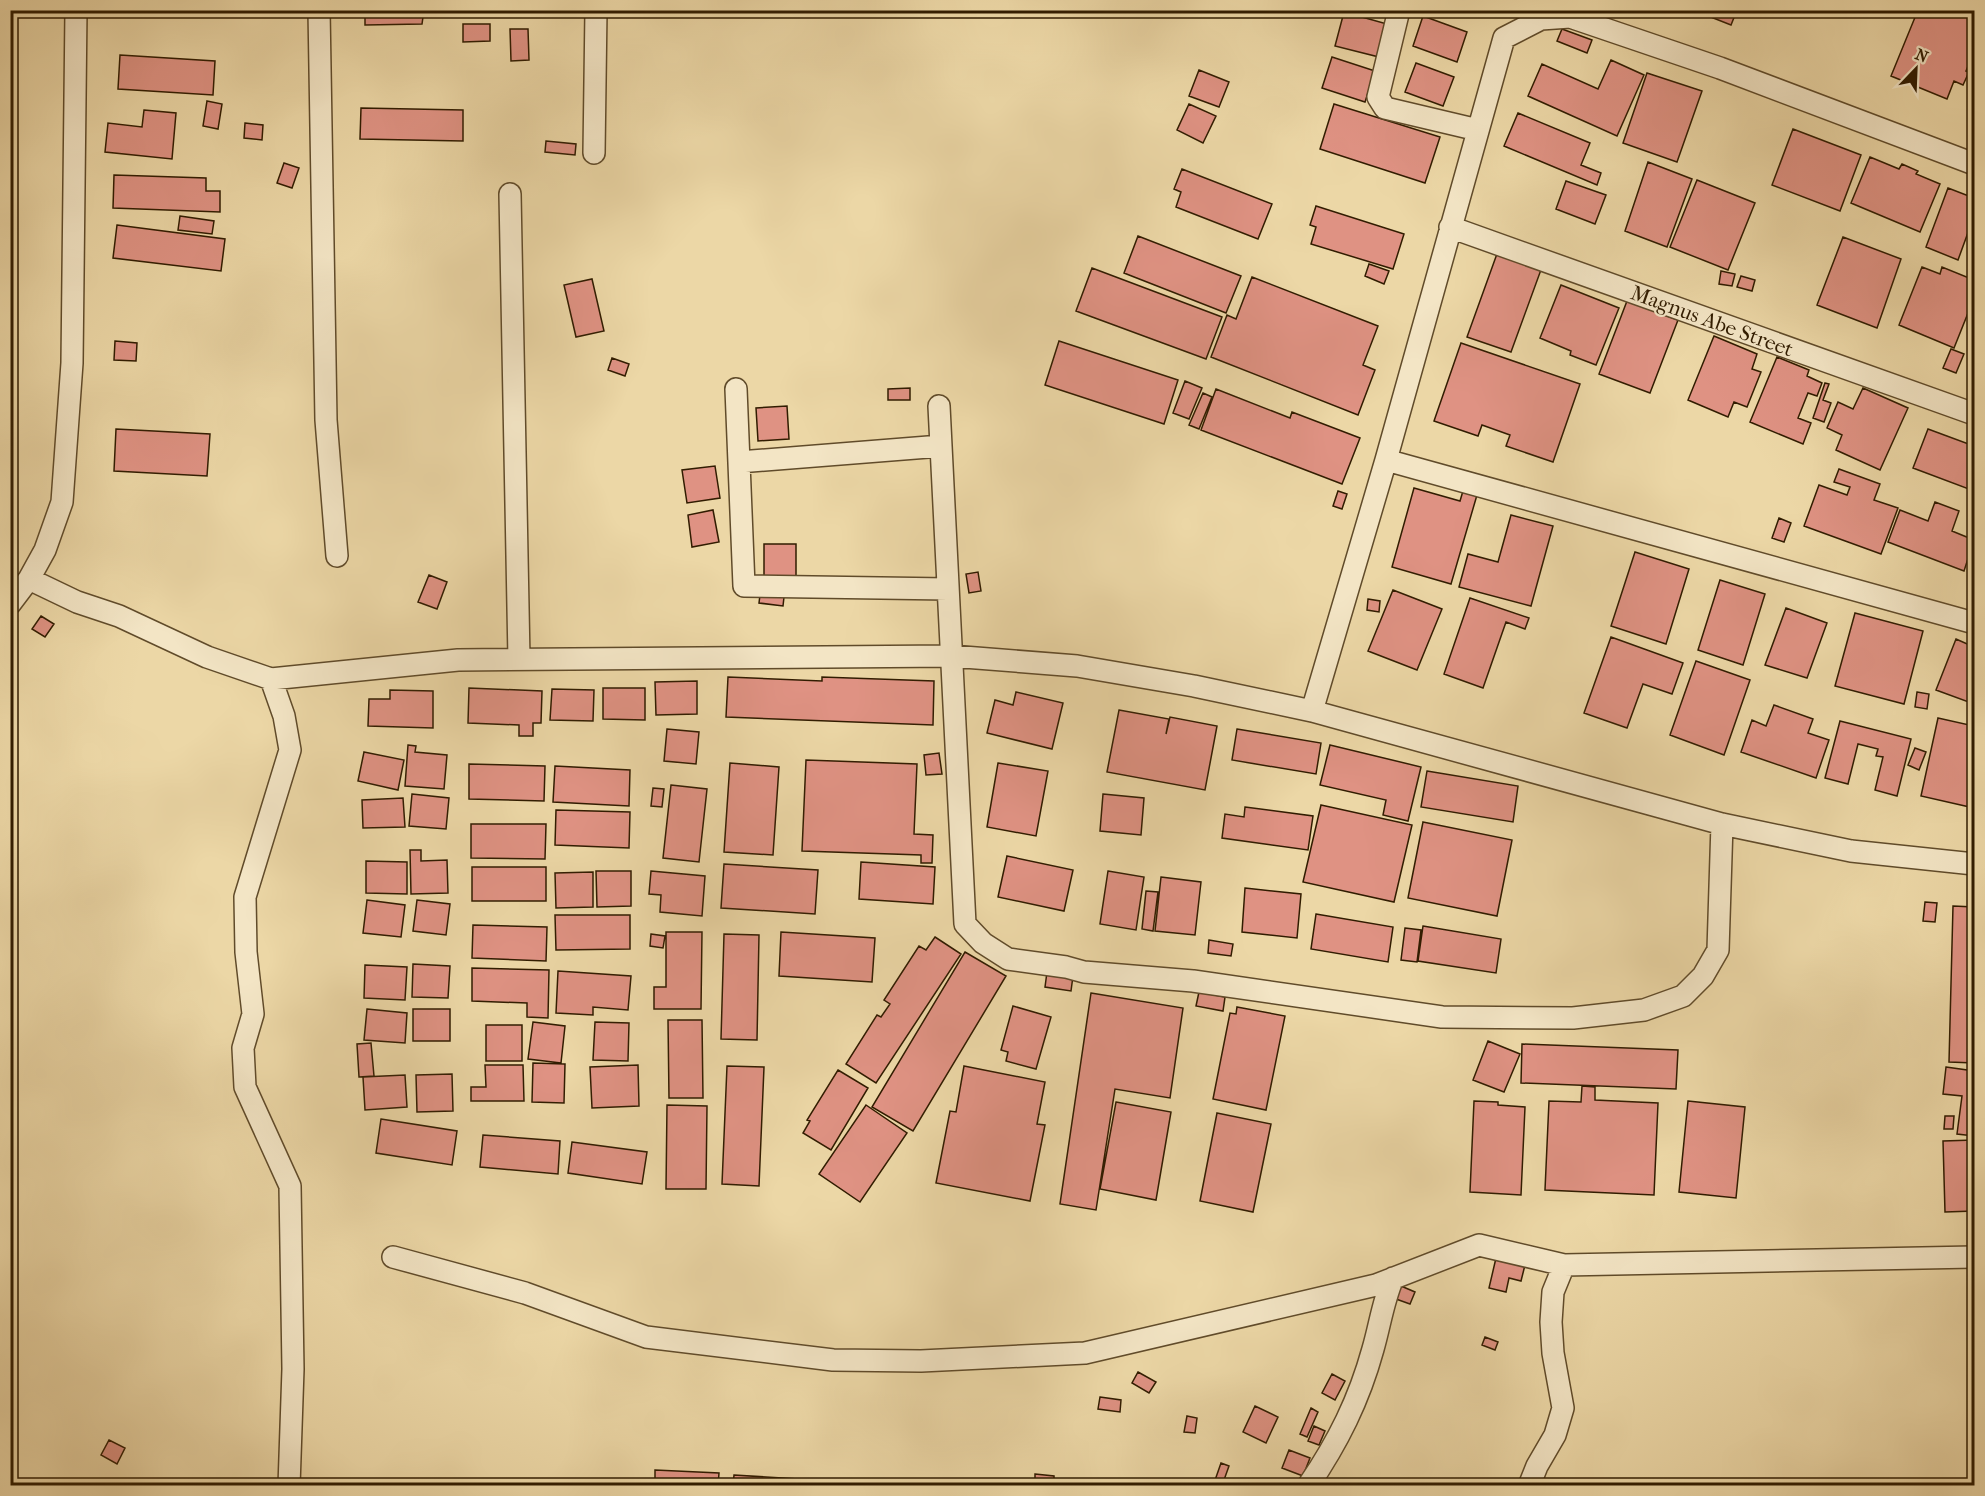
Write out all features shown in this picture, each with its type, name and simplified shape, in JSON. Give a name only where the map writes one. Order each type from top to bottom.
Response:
[{"type":"street","points":[[10,604],[29,579],[45,550],[62,502],[72,363],[76,10]]},
{"type":"street","points":[[319,10],[326,420],[338,556]]},
{"type":"street","points":[[594,153],[596,10]]},
{"type":"street","points":[[1399,10],[1378,97],[1385,108],[1478,130]]},
{"type":"street","points":[[1312,711],[1386,460],[1504,38],[1541,19],[1570,16],[1720,68],[1974,164]]},
{"type":"street","points":[[510,194],[519,659]]},
{"type":"street","name":"Magnus Abe Street","points":[[1450,227],[1974,414]]},
{"type":"street","points":[[736,389],[744,586],[948,589]]},
{"type":"street","points":[[939,406],[965,924],[983,943],[1008,959],[1066,967],[1084,972],[1193,981],[1442,1017],[1573,1018],[1644,1010],[1683,996],[1703,976],[1718,950],[1722,824]]},
{"type":"street","points":[[739,462],[940,446]]},
{"type":"street","points":[[1386,460],[1974,623]]},
{"type":"street","points":[[29,579],[77,602],[119,616],[207,657],[271,679],[458,660],[519,659],[951,656],[1077,666],[1194,686],[1312,711],[1722,824],[1851,851],[1974,864]]},
{"type":"street","points":[[271,679],[284,716],[290,750],[245,897],[246,952],[253,1014],[243,1048],[244,1087],[290,1186],[293,1369],[289,1485]]},
{"type":"street","points":[[393,1257],[525,1293],[645,1337],[833,1360],[921,1361],[1085,1353],[1376,1285],[1479,1245],[1564,1265],[1974,1257]]},
{"type":"street","points":[[1529,1485],[1555,1435],[1563,1408],[1553,1353],[1551,1322],[1553,1292],[1564,1265]]},
{"type":"street","points":[[1308,1485],[1331,1452],[1356,1401],[1373,1349],[1386,1294],[1393,1278]]},
{"type":"building","points":[[365,10],[479,10],[479,17],[423,17],[422,24],[365,25]]},
{"type":"building","points":[[1456,10],[1473,10],[1471,16]]},
{"type":"building","points":[[1693,10],[1737,10],[1731,25]]},
{"type":"building","points":[[1918,10],[1955,10],[1974,18],[1974,52],[1966,71],[1969,72],[1963,85],[1954,81],[1947,99],[1891,76]]},
{"type":"building","points":[[1344,12],[1387,24],[1379,57],[1335,46]]},
{"type":"building","points":[[1423,16],[1467,32],[1457,62],[1413,46]]},
{"type":"building","points":[[463,24],[490,24],[490,41],[463,42]]},
{"type":"building","points":[[510,29],[528,29],[529,60],[511,61]]},
{"type":"building","points":[[1562,29],[1592,40],[1587,53],[1557,41]]},
{"type":"building","points":[[120,55],[215,61],[213,95],[118,89]]},
{"type":"building","points":[[1332,57],[1375,71],[1365,102],[1322,88]]},
{"type":"building","points":[[1611,60],[1644,75],[1617,136],[1528,96],[1542,64],[1598,89]]},
{"type":"building","points":[[1416,63],[1454,77],[1443,106],[1405,92]]},
{"type":"building","points":[[1199,70],[1229,82],[1219,107],[1189,96]]},
{"type":"building","points":[[1647,73],[1702,91],[1677,162],[1623,143]]},
{"type":"building","points":[[207,101],[222,104],[218,129],[203,126]]},
{"type":"building","points":[[1189,104],[1216,116],[1203,143],[1177,130]]},
{"type":"building","points":[[1334,104],[1440,137],[1425,183],[1320,149]]},
{"type":"building","points":[[361,108],[463,110],[463,141],[360,139]]},
{"type":"building","points":[[144,110],[176,113],[172,159],[105,152],[108,123],[142,127]]},
{"type":"building","points":[[1518,113],[1590,143],[1581,165],[1601,173],[1597,185],[1504,146]]},
{"type":"building","points":[[245,123],[263,125],[262,140],[244,138]]},
{"type":"building","points":[[1793,129],[1861,155],[1840,211],[1772,185]]},
{"type":"building","points":[[546,141],[576,144],[575,155],[545,152]]},
{"type":"building","points":[[1870,157],[1899,169],[1902,164],[1918,171],[1916,174],[1940,184],[1920,232],[1851,203]]},
{"type":"building","points":[[1648,162],[1692,179],[1667,247],[1625,231]]},
{"type":"building","points":[[284,163],[299,168],[292,188],[277,183]]},
{"type":"building","points":[[1182,169],[1272,204],[1258,239],[1176,207],[1181,192],[1174,189]]},
{"type":"building","points":[[114,175],[206,178],[206,191],[220,191],[220,212],[113,208]]},
{"type":"building","points":[[1697,180],[1755,203],[1728,270],[1670,247]]},
{"type":"building","points":[[1566,181],[1606,195],[1595,224],[1556,209]]},
{"type":"building","points":[[1948,188],[1974,198],[1974,216],[1958,260],[1926,247]]},
{"type":"building","points":[[1316,206],[1404,234],[1393,269],[1311,244],[1316,227],[1310,225]]},
{"type":"building","points":[[180,216],[214,221],[212,234],[178,230]]},
{"type":"building","points":[[117,225],[225,239],[221,271],[113,258]]},
{"type":"building","points":[[1138,236],[1241,276],[1226,313],[1124,273]]},
{"type":"building","points":[[1843,237],[1901,259],[1877,328],[1817,305]]},
{"type":"building","points":[[1498,251],[1542,267],[1511,352],[1467,337]]},
{"type":"building","points":[[1369,264],[1389,271],[1384,284],[1365,276]]},
{"type":"building","points":[[1922,267],[1940,274],[1942,267],[1974,280],[1974,298],[1954,348],[1899,325]]},
{"type":"building","points":[[1092,268],[1222,317],[1206,359],[1076,311]]},
{"type":"building","points":[[1721,271],[1735,274],[1732,286],[1719,284]]},
{"type":"building","points":[[1741,276],[1755,280],[1752,291],[1737,287]]},
{"type":"building","points":[[1252,277],[1378,326],[1363,365],[1375,370],[1358,415],[1211,357],[1227,315],[1236,319]]},
{"type":"building","points":[[592,279],[604,331],[576,337],[564,285]]},
{"type":"building","points":[[1561,285],[1619,308],[1596,365],[1570,355],[1571,351],[1540,338]]},
{"type":"building","points":[[1627,301],[1678,320],[1650,393],[1599,374]]},
{"type":"building","points":[[1714,336],[1757,354],[1752,369],[1761,372],[1747,407],[1734,402],[1728,417],[1688,400]]},
{"type":"building","points":[[1974,336],[1974,351],[1968,349]]},
{"type":"building","points":[[115,341],[137,343],[136,361],[114,360]]},
{"type":"building","points":[[1059,341],[1178,380],[1164,424],[1045,385]]},
{"type":"building","points":[[1461,343],[1580,384],[1553,462],[1506,446],[1510,435],[1482,425],[1478,436],[1434,421]]},
{"type":"building","points":[[1951,349],[1964,354],[1956,373],[1943,368]]},
{"type":"building","points":[[1777,357],[1809,370],[1807,376],[1822,383],[1817,396],[1808,393],[1798,418],[1811,423],[1803,444],[1750,422]]},
{"type":"building","points":[[612,358],[629,364],[625,376],[608,370]]},
{"type":"building","points":[[1185,381],[1202,388],[1189,419],[1173,413]]},
{"type":"building","points":[[1825,383],[1829,384],[1823,400],[1831,403],[1824,422],[1813,418]]},
{"type":"building","points":[[910,388],[910,400],[888,400],[888,389]]},
{"type":"building","points":[[1863,388],[1908,408],[1880,470],[1836,450],[1842,435],[1827,428],[1838,402],[1853,409]]},
{"type":"building","points":[[1216,389],[1290,418],[1292,412],[1360,438],[1342,484],[1201,430]]},
{"type":"building","points":[[1203,393],[1212,397],[1199,429],[1189,425]]},
{"type":"building","points":[[787,406],[789,439],[758,441],[756,408]]},
{"type":"building","points":[[116,429],[210,434],[207,476],[114,471]]},
{"type":"building","points":[[1928,429],[1974,446],[1974,491],[1913,468]]},
{"type":"building","points":[[715,466],[720,498],[687,503],[682,470]]},
{"type":"building","points":[[1839,469],[1880,484],[1874,500],[1898,508],[1881,554],[1804,526],[1819,485],[1847,495],[1850,487],[1834,482]]},
{"type":"building","points":[[1414,488],[1460,501],[1463,491],[1477,495],[1451,584],[1392,567]]},
{"type":"building","points":[[1338,491],[1347,494],[1342,509],[1333,506]]},
{"type":"building","points":[[1935,502],[1959,511],[1952,531],[1974,540],[1964,571],[1888,542],[1900,510],[1928,521]]},
{"type":"building","points":[[713,510],[719,542],[692,547],[688,515]]},
{"type":"building","points":[[1511,515],[1553,526],[1531,606],[1459,587],[1468,554],[1498,562]]},
{"type":"building","points":[[1779,518],[1791,523],[1784,542],[1772,538]]},
{"type":"building","points":[[764,544],[796,544],[796,577],[764,576]]},
{"type":"building","points":[[1635,552],[1689,569],[1666,644],[1611,626]]},
{"type":"building","points":[[978,572],[981,591],[969,593],[966,574]]},
{"type":"building","points":[[429,575],[447,582],[437,609],[418,602]]},
{"type":"building","points":[[1720,580],[1765,594],[1743,665],[1698,650]]},
{"type":"building","points":[[1393,590],[1442,609],[1417,670],[1368,651]]},
{"type":"building","points":[[760,595],[784,597],[783,606],[759,603]]},
{"type":"building","points":[[1470,598],[1529,618],[1525,629],[1506,622],[1483,688],[1444,674]]},
{"type":"building","points":[[1368,599],[1380,601],[1379,612],[1367,610]]},
{"type":"building","points":[[1786,608],[1827,623],[1807,678],[1765,665]]},
{"type":"building","points":[[1855,613],[1923,631],[1904,704],[1835,686]]},
{"type":"building","points":[[41,616],[54,624],[45,637],[32,629]]},
{"type":"building","points":[[1611,637],[1683,663],[1672,694],[1643,684],[1627,728],[1584,713]]},
{"type":"building","points":[[1956,639],[1974,647],[1974,704],[1936,690]]},
{"type":"building","points":[[1696,661],[1750,680],[1724,755],[1670,735]]},
{"type":"building","points":[[728,677],[822,681],[822,677],[934,681],[933,725],[726,717]]},
{"type":"building","points":[[697,681],[697,714],[656,715],[655,682]]},
{"type":"building","points":[[469,688],[542,691],[541,723],[533,723],[533,736],[519,736],[519,725],[468,723]]},
{"type":"building","points":[[603,688],[645,688],[645,720],[603,719]]},
{"type":"building","points":[[552,689],[594,690],[593,721],[550,720]]},
{"type":"building","points":[[390,690],[433,691],[433,728],[368,726],[369,699],[390,699]]},
{"type":"building","points":[[1016,692],[1063,703],[1052,749],[987,733],[995,700],[1013,705]]},
{"type":"building","points":[[1917,692],[1929,694],[1927,709],[1915,707]]},
{"type":"building","points":[[1774,705],[1813,719],[1808,733],[1829,740],[1816,778],[1741,752],[1752,720],[1766,726]]},
{"type":"building","points":[[1119,710],[1169,719],[1166,734],[1170,717],[1217,726],[1205,790],[1107,772]]},
{"type":"building","points":[[1938,718],[1974,726],[1974,808],[1921,796]]},
{"type":"building","points":[[1840,721],[1911,739],[1897,796],[1875,790],[1883,757],[1876,756],[1878,749],[1858,744],[1848,784],[1825,778]]},
{"type":"building","points":[[667,729],[699,732],[696,764],[664,761]]},
{"type":"building","points":[[1237,729],[1321,743],[1316,774],[1232,760]]},
{"type":"building","points":[[408,745],[416,746],[415,752],[447,755],[444,789],[405,786]]},
{"type":"building","points":[[1330,745],[1421,767],[1408,821],[1383,815],[1386,800],[1320,785]]},
{"type":"building","points":[[1915,748],[1926,752],[1919,770],[1908,765]]},
{"type":"building","points":[[364,752],[404,760],[398,790],[358,781]]},
{"type":"building","points":[[939,753],[942,774],[926,775],[924,755]]},
{"type":"building","points":[[806,760],[917,764],[914,834],[933,835],[932,863],[921,863],[921,855],[802,851]]},
{"type":"building","points":[[730,763],[779,767],[773,855],[724,852]]},
{"type":"building","points":[[998,763],[1048,771],[1036,836],[987,827]]},
{"type":"building","points":[[469,764],[545,766],[544,801],[469,799]]},
{"type":"building","points":[[555,766],[630,770],[629,806],[553,802]]},
{"type":"building","points":[[1427,771],[1518,786],[1513,822],[1421,807]]},
{"type":"building","points":[[671,785],[707,789],[699,862],[663,858]]},
{"type":"building","points":[[653,788],[664,789],[662,807],[651,806]]},
{"type":"building","points":[[412,794],[449,798],[446,829],[409,826]]},
{"type":"building","points":[[1103,794],[1144,798],[1141,835],[1100,831]]},
{"type":"building","points":[[403,798],[405,827],[363,828],[362,800]]},
{"type":"building","points":[[1321,805],[1412,825],[1394,902],[1303,882]]},
{"type":"building","points":[[1245,807],[1313,816],[1308,850],[1222,838],[1225,814],[1244,817]]},
{"type":"building","points":[[556,810],[630,812],[629,848],[555,845]]},
{"type":"building","points":[[1423,822],[1512,840],[1497,916],[1408,898]]},
{"type":"building","points":[[471,824],[546,824],[545,859],[471,858]]},
{"type":"building","points":[[410,850],[421,850],[421,861],[447,860],[448,893],[411,894]]},
{"type":"building","points":[[1007,856],[1073,870],[1064,911],[998,897]]},
{"type":"building","points":[[366,861],[407,862],[407,894],[366,893]]},
{"type":"building","points":[[861,862],[935,867],[933,904],[859,899]]},
{"type":"building","points":[[724,864],[818,870],[815,914],[721,908]]},
{"type":"building","points":[[472,867],[546,867],[546,901],[472,901]]},
{"type":"building","points":[[596,871],[631,871],[631,906],[597,907]]},
{"type":"building","points":[[651,871],[705,876],[702,916],[660,912],[661,895],[649,894]]},
{"type":"building","points":[[1108,871],[1144,877],[1136,930],[1100,924]]},
{"type":"building","points":[[593,872],[593,907],[556,908],[555,873]]},
{"type":"building","points":[[1161,877],[1201,882],[1195,935],[1155,931]]},
{"type":"building","points":[[1245,888],[1301,894],[1297,938],[1242,932]]},
{"type":"building","points":[[1146,891],[1158,892],[1153,931],[1142,929]]},
{"type":"building","points":[[367,900],[405,905],[401,937],[363,933]]},
{"type":"building","points":[[417,900],[450,904],[446,935],[413,931]]},
{"type":"building","points":[[1925,902],[1937,903],[1935,922],[1923,921]]},
{"type":"building","points":[[1953,906],[1974,907],[1974,1063],[1949,1062]]},
{"type":"building","points":[[1316,914],[1393,927],[1388,962],[1311,949]]},
{"type":"building","points":[[555,915],[630,915],[630,949],[556,950]]},
{"type":"building","points":[[473,925],[547,927],[546,961],[472,958]]},
{"type":"building","points":[[1423,926],[1501,939],[1496,973],[1418,961]]},
{"type":"building","points":[[1405,928],[1421,930],[1417,962],[1401,960]]},
{"type":"building","points":[[666,932],[702,932],[701,1009],[654,1009],[654,987],[666,987]]},
{"type":"building","points":[[781,932],[875,938],[872,982],[779,976]]},
{"type":"building","points":[[651,934],[665,936],[663,948],[650,946]]},
{"type":"building","points":[[724,934],[759,935],[757,1040],[721,1039]]},
{"type":"building","points":[[935,937],[961,954],[876,1083],[846,1064],[877,1015],[881,1017],[890,1004],[884,1000],[919,946],[926,950]]},
{"type":"building","points":[[1209,940],[1233,944],[1231,956],[1208,953]]},
{"type":"building","points":[[965,952],[1006,976],[913,1131],[872,1107]]},
{"type":"building","points":[[413,964],[450,966],[448,998],[412,997]]},
{"type":"building","points":[[365,965],[407,967],[405,1000],[364,998]]},
{"type":"building","points":[[472,968],[549,970],[548,1018],[527,1017],[527,1003],[472,1001]]},
{"type":"building","points":[[558,971],[631,976],[628,1010],[593,1007],[593,1015],[556,1013]]},
{"type":"building","points":[[1047,972],[1073,976],[1071,991],[1045,987]]},
{"type":"building","points":[[1199,992],[1225,997],[1223,1011],[1196,1006]]},
{"type":"building","points":[[1091,993],[1183,1008],[1170,1098],[1115,1089],[1096,1210],[1060,1204]]},
{"type":"building","points":[[1013,1006],[1051,1017],[1036,1069],[1006,1061],[1008,1052],[1001,1050]]},
{"type":"building","points":[[1237,1007],[1285,1016],[1266,1110],[1213,1099],[1230,1013],[1236,1014]]},
{"type":"building","points":[[367,1009],[407,1013],[405,1043],[364,1040]]},
{"type":"building","points":[[413,1009],[450,1009],[450,1041],[413,1041]]},
{"type":"building","points":[[668,1020],[702,1020],[703,1098],[669,1098]]},
{"type":"building","points":[[533,1022],[565,1026],[561,1063],[528,1059]]},
{"type":"building","points":[[595,1022],[629,1023],[628,1061],[593,1060]]},
{"type":"building","points":[[486,1025],[522,1025],[522,1061],[486,1061]]},
{"type":"building","points":[[1488,1041],[1520,1054],[1504,1092],[1473,1080]]},
{"type":"building","points":[[371,1043],[374,1076],[359,1077],[357,1044]]},
{"type":"building","points":[[1522,1044],[1678,1050],[1676,1089],[1521,1083]]},
{"type":"building","points":[[533,1063],[565,1064],[564,1103],[532,1102]]},
{"type":"building","points":[[485,1065],[523,1065],[524,1101],[471,1101],[471,1087],[486,1087]]},
{"type":"building","points":[[638,1065],[639,1106],[592,1108],[590,1067]]},
{"type":"building","points":[[727,1066],[764,1067],[759,1186],[722,1184]]},
{"type":"building","points":[[964,1066],[1045,1082],[1037,1124],[1045,1125],[1030,1201],[936,1183],[950,1111],[956,1112]]},
{"type":"building","points":[[1946,1067],[1974,1071],[1974,1136],[1957,1134],[1962,1096],[1943,1094]]},
{"type":"building","points":[[838,1070],[868,1088],[831,1150],[803,1133],[810,1121],[807,1120]]},
{"type":"building","points":[[452,1074],[453,1111],[417,1112],[416,1075]]},
{"type":"building","points":[[405,1075],[407,1107],[365,1110],[363,1077]]},
{"type":"building","points":[[1582,1086],[1595,1087],[1595,1100],[1658,1103],[1654,1195],[1545,1190],[1549,1101],[1581,1102]]},
{"type":"building","points":[[1474,1101],[1498,1102],[1498,1105],[1525,1107],[1521,1195],[1470,1192]]},
{"type":"building","points":[[1688,1101],[1745,1107],[1736,1198],[1679,1192]]},
{"type":"building","points":[[1116,1102],[1171,1112],[1156,1200],[1100,1189]]},
{"type":"building","points":[[667,1105],[707,1106],[706,1189],[666,1189]]},
{"type":"building","points":[[866,1105],[907,1133],[860,1202],[819,1174]]},
{"type":"building","points":[[1217,1113],[1271,1124],[1253,1212],[1200,1201]]},
{"type":"building","points":[[1945,1116],[1954,1116],[1953,1129],[1944,1129]]},
{"type":"building","points":[[381,1119],[457,1131],[452,1165],[376,1153]]},
{"type":"building","points":[[483,1135],[560,1141],[558,1174],[480,1167]]},
{"type":"building","points":[[1974,1140],[1974,1211],[1945,1212],[1943,1141]]},
{"type":"building","points":[[572,1142],[647,1152],[642,1184],[568,1173]]},
{"type":"building","points":[[1496,1258],[1525,1265],[1521,1281],[1509,1278],[1506,1292],[1489,1288]]},
{"type":"building","points":[[1401,1286],[1415,1292],[1410,1304],[1396,1299]]},
{"type":"building","points":[[1485,1337],[1498,1342],[1495,1350],[1482,1345]]},
{"type":"building","points":[[1138,1372],[1156,1382],[1149,1393],[1132,1383]]},
{"type":"building","points":[[1332,1374],[1345,1381],[1335,1400],[1322,1393]]},
{"type":"building","points":[[1100,1397],[1121,1400],[1120,1412],[1098,1409]]},
{"type":"building","points":[[1255,1406],[1278,1417],[1266,1443],[1243,1432]]},
{"type":"building","points":[[1311,1408],[1318,1412],[1307,1437],[1300,1434]]},
{"type":"building","points":[[1187,1416],[1197,1418],[1195,1433],[1184,1432]]},
{"type":"building","points":[[1314,1426],[1325,1431],[1319,1445],[1308,1441]]},
{"type":"building","points":[[109,1440],[125,1448],[117,1464],[101,1455]]},
{"type":"building","points":[[1289,1450],[1310,1458],[1303,1476],[1282,1468]]},
{"type":"building","points":[[1221,1463],[1229,1466],[1224,1480],[1230,1482],[1228,1486],[1213,1486]]},
{"type":"building","points":[[655,1470],[719,1473],[718,1486],[655,1486]]},
{"type":"building","points":[[1035,1474],[1054,1476],[1054,1486],[1035,1486]]},
{"type":"building","points":[[734,1475],[798,1479],[798,1486],[733,1486]]},
{"type":"building","points":[[813,1479],[873,1486],[812,1486]]}]
